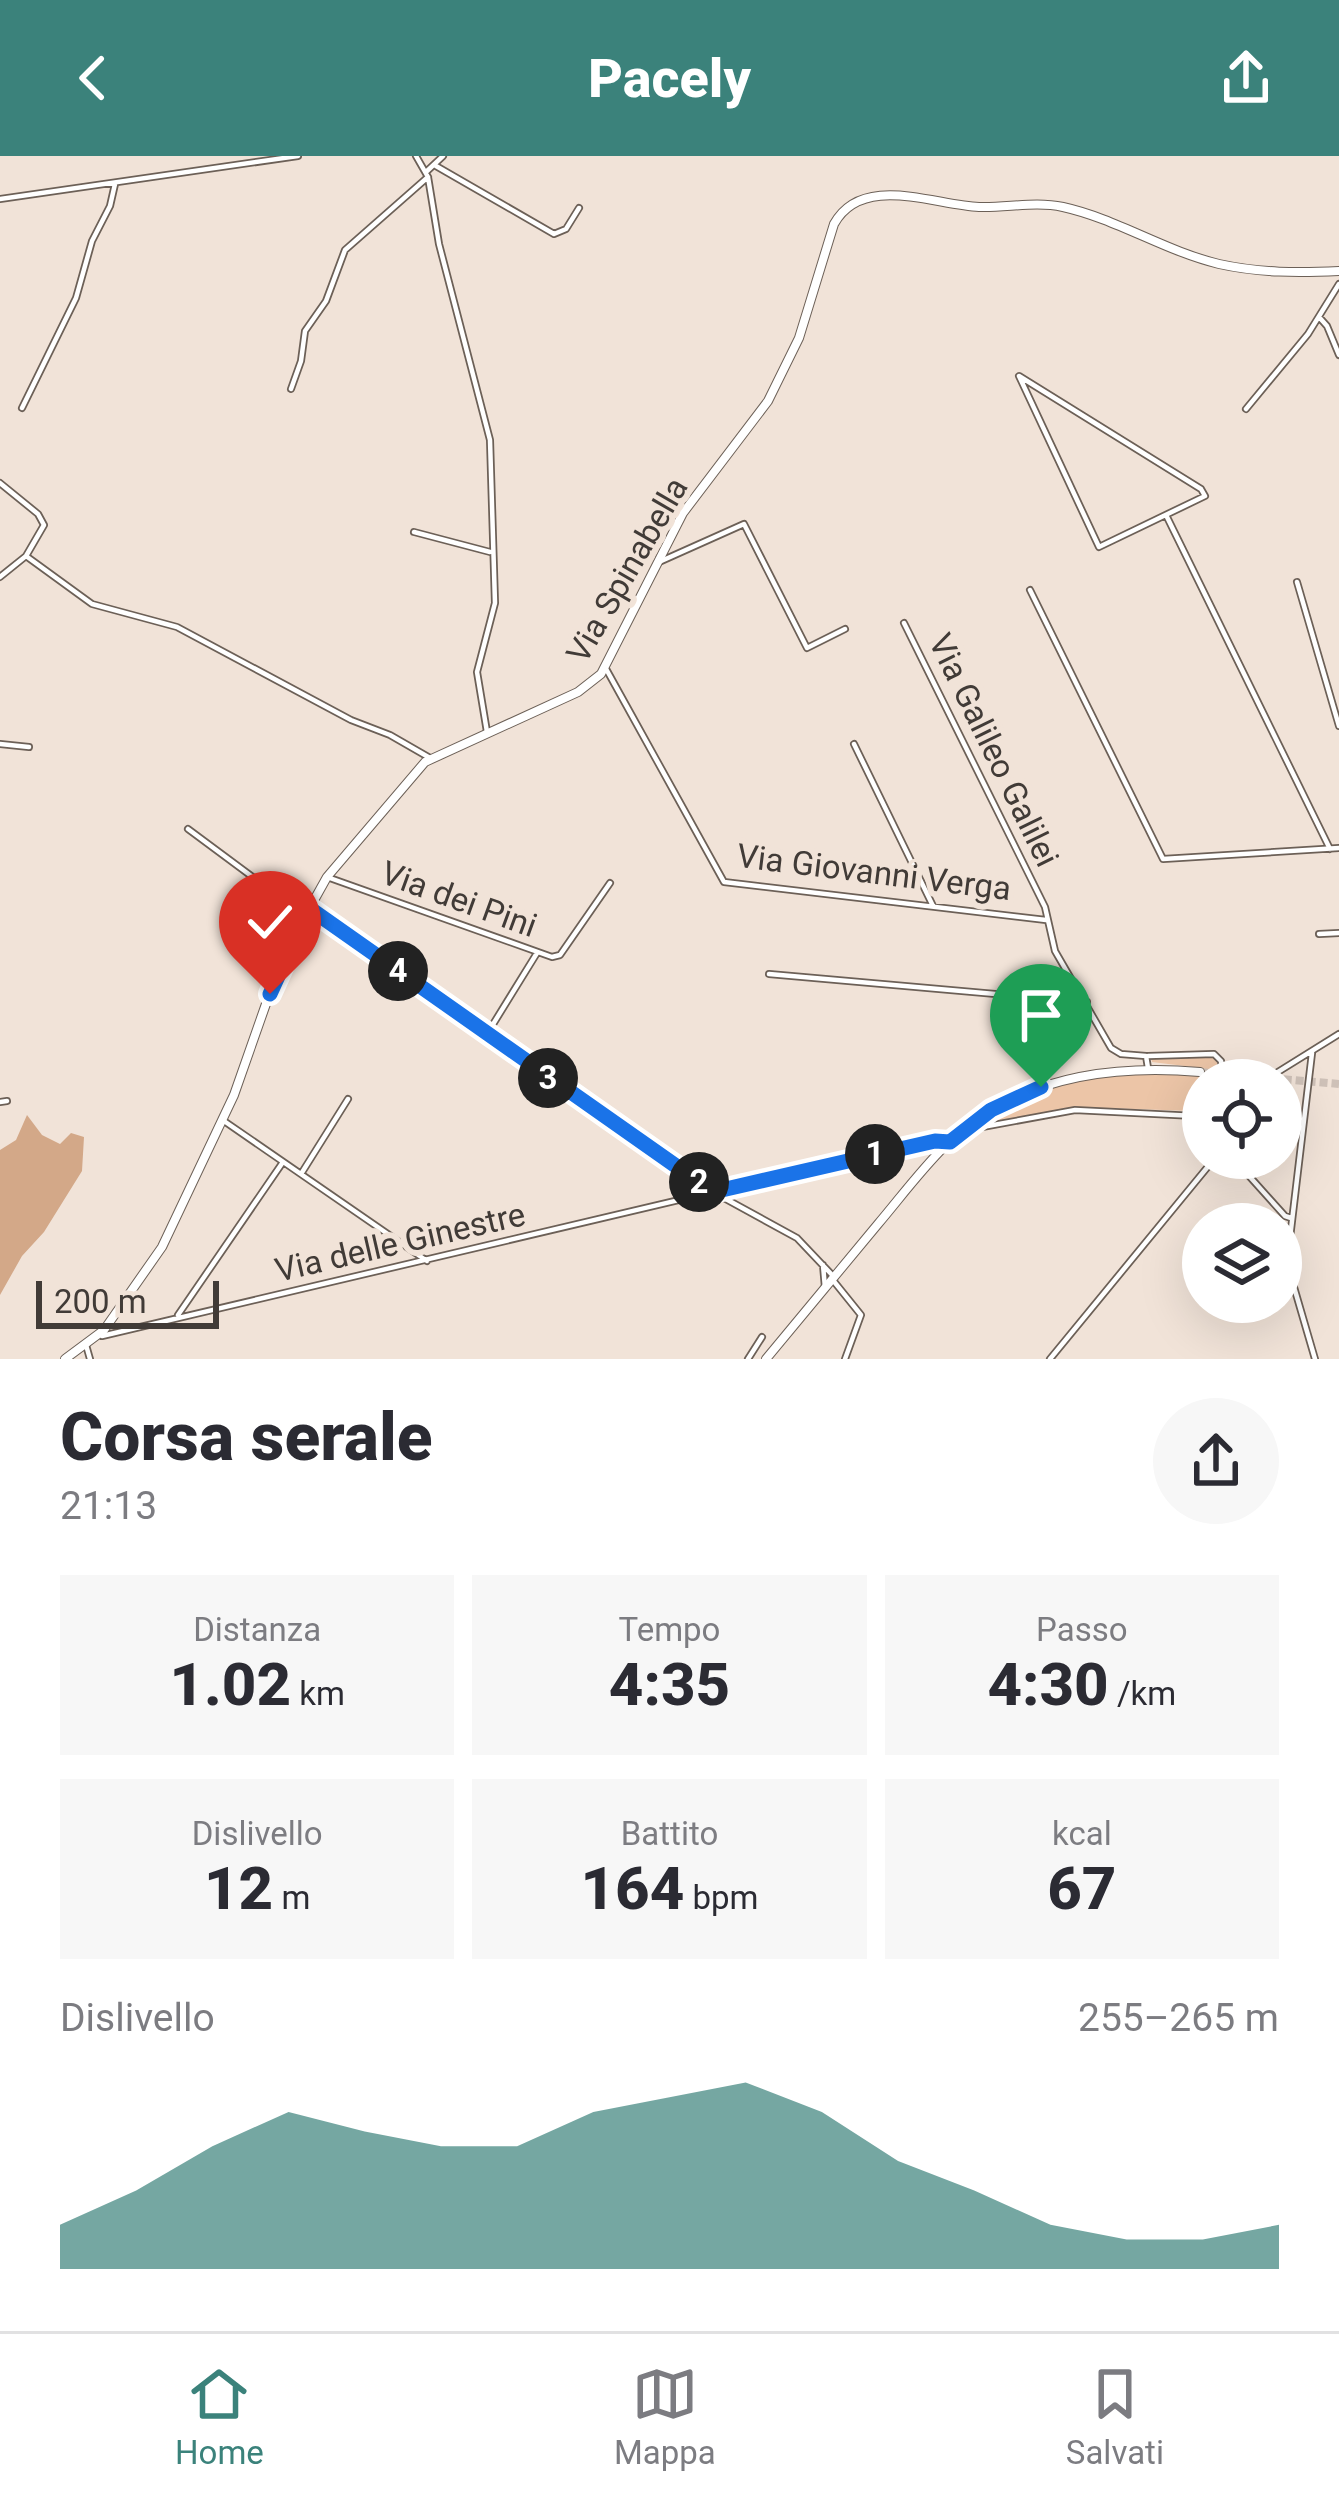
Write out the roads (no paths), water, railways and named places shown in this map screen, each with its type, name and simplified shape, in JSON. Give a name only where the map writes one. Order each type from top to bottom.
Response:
[{"type":"street","points":[[0,199],[298,156]]},
{"type":"street","points":[[416,156],[427,175],[439,244],[487,422],[494,610],[477,668],[487,732]]},
{"type":"street","points":[[291,388],[305,331],[326,301],[345,250],[443,156]]},
{"type":"street","points":[[436,166],[554,234],[566,229],[580,208]]},
{"type":"street","points":[[22,408],[76,298],[115,184]]},
{"type":"street","name":"Via Spinabella","points":[[65,1359],[97,1337],[159,1253],[223,1120],[264,1008],[327,877],[430,758],[587,688],[605,667],[691,500],[768,401],[799,338],[834,224],[856,202],[886,195],[976,207],[1058,206],[1220,264],[1290,274],[1339,271]]},
{"type":"street","points":[[1246,409],[1339,284]]},
{"type":"street","points":[[1318,317],[1339,355]]},
{"type":"street","points":[[1018,376],[1205,493],[1203,499],[1167,517],[1106,547],[1099,546],[1018,376]]},
{"type":"street","points":[[0,483],[43,520],[43,529],[26,556],[0,577]]},
{"type":"street","points":[[1167,517],[1330,849]]},
{"type":"street","points":[[658,563],[744,524],[807,648],[845,629]]},
{"type":"street","points":[[414,532],[492,553]]},
{"type":"street","points":[[26,556],[92,604],[177,627],[430,758]]},
{"type":"street","points":[[1298,582],[1339,726]]},
{"type":"street","points":[[1030,590],[1162,859],[1339,848]]},
{"type":"street","name":"Via Galileo Galilei","points":[[904,623],[1045,908],[1055,951],[1113,1050],[1146,1056]]},
{"type":"street","name":"Via Giovanni Verga","points":[[605,667],[724,882],[1046,920]]},
{"type":"street","points":[[0,744],[29,747]]},
{"type":"street","points":[[854,745],[933,906]]},
{"type":"street","points":[[188,830],[713,1192],[797,1238],[861,1315],[845,1359]]},
{"type":"street","name":"Via dei Pini","points":[[327,877],[537,953],[560,955],[610,883]]},
{"type":"street","points":[[1319,934],[1339,933]]},
{"type":"street","points":[[487,1034],[537,953]]},
{"type":"street","points":[[769,974],[1087,1002]]},
{"type":"street","points":[[1301,1059],[1339,1034]]},
{"type":"street","points":[[1294,1203],[1312,1053]]},
{"type":"street","points":[[1148,1068],[1146,1056],[1214,1054],[1219,1059]]},
{"type":"street","points":[[766,1359],[950,1142],[997,1106],[1041,1087],[1102,1071],[1182,1071]]},
{"type":"street","points":[[301,1174],[348,1099]]},
{"type":"street","points":[[963,1130],[1069,1110],[1182,1115]]},
{"type":"street","points":[[223,1120],[427,1261]]},
{"type":"street","name":"Via delle Ginestre","points":[[97,1337],[935,1141],[950,1142]]},
{"type":"street","points":[[175,1319],[283,1162]]},
{"type":"street","points":[[1050,1359],[1198,1179]]},
{"type":"street","points":[[1252,1179],[1273,1203]]},
{"type":"street","points":[[823,1265],[825,1288]]},
{"type":"street","points":[[1302,1317],[1315,1359]]},
{"type":"street","points":[[748,1359],[762,1337]]},
{"type":"street","points":[[86,1346],[90,1359]]},
{"type":"tunnel","points":[[1302,1081],[1339,1084]]}]
